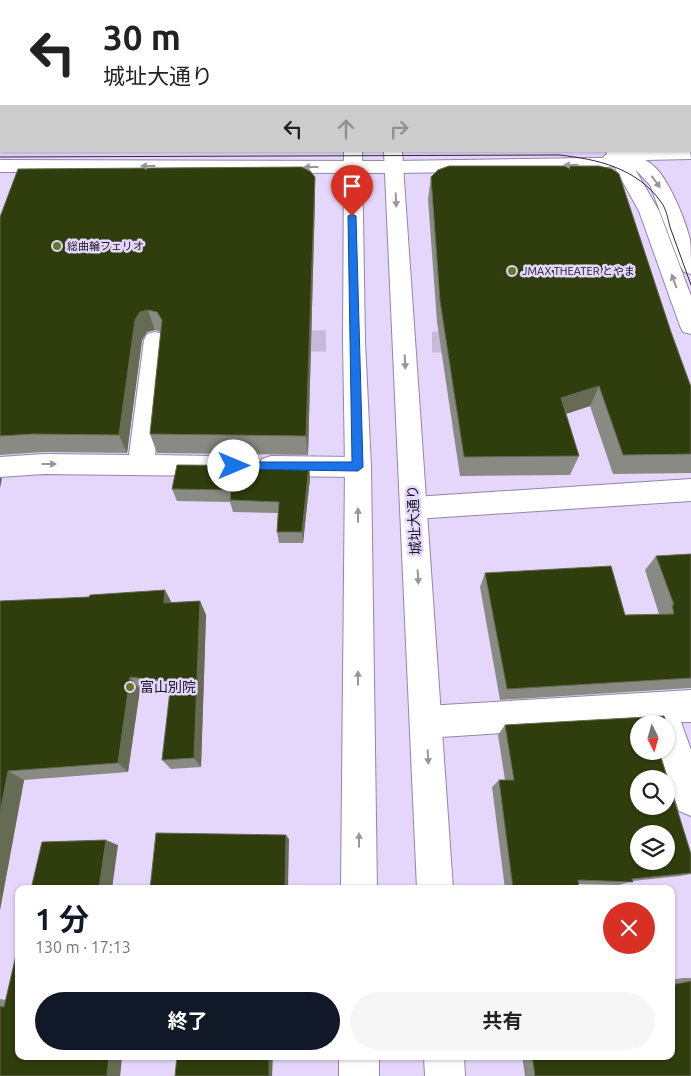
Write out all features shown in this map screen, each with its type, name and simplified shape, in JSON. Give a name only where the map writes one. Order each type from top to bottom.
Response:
[{"type":"main road","points":[[614,153],[691,154]]},
{"type":"main road","points":[[0,166],[352,159],[588,164],[607,163],[614,153]]},
{"type":"main road","points":[[614,153],[643,166],[659,183],[691,267]]},
{"type":"main road","points":[[614,153],[649,211],[691,326]]},
{"type":"main road","points":[[352,159],[358,467],[359,885]]},
{"type":"main road","name":"城址大通り","points":[[394,159],[435,885]]},
{"type":"main road","points":[[141,465],[155,340]]},
{"type":"main road","points":[[0,466],[44,464],[358,467]]},
{"type":"main road","points":[[414,508],[691,490]]},
{"type":"main road","points":[[426,722],[630,717]]},
{"type":"main road","points":[[675,733],[691,799]]},
{"type":"main road","points":[[359,1060],[359,1076]]},
{"type":"main road","points":[[444,1060],[445,1076]]},
{"type":"building","points":[[449,166],[599,166],[612,169],[619,174],[691,387],[691,454],[623,455],[599,386],[561,398],[579,456],[464,457],[440,301],[431,177],[438,170]]},
{"type":"building","points":[[302,167],[310,171],[315,177],[306,436],[150,434],[162,320],[157,312],[148,310],[140,312],[135,320],[119,435],[33,434],[0,436],[0,217],[18,169]]},
{"type":"building","points":[[177,465],[309,466],[302,532],[277,532],[279,502],[230,500],[231,490],[172,489]]},
{"type":"building","points":[[691,554],[691,678],[507,689],[485,573],[611,566],[625,615],[674,614],[672,605],[674,605],[656,556]]},
{"type":"building","points":[[165,590],[164,603],[200,601],[194,758],[162,760],[171,682],[130,677],[118,763],[8,771],[0,813],[0,601],[89,597],[90,595]]},
{"type":"building","points":[[630,718],[630,760],[662,760],[665,770],[630,770],[630,815],[675,815],[675,802],[691,854],[691,873],[632,879],[633,882],[578,880],[579,885],[512,885],[499,780],[514,780],[505,725]]},
{"type":"building","points":[[156,833],[286,835],[285,885],[150,885]]},
{"type":"building","points":[[106,840],[100,885],[32,885],[42,842]]},
{"type":"building","points":[[15,959],[15,1060],[109,1060],[107,1076],[0,1076],[0,1006],[4,1007]]},
{"type":"building","points":[[691,981],[691,1076],[535,1076],[533,1060],[675,1060],[675,984]]},
{"type":"building","points":[[177,1060],[269,1060],[269,1076],[175,1076]]},
{"type":"tunnel","points":[[273,341],[329,341]]},
{"type":"tunnel","points":[[432,342],[476,342]]},
{"type":"tram line","points":[[0,157],[559,155],[588,159],[628,173],[651,190],[661,202],[666,210],[670,227],[691,285]]},
{"type":"place","name":"総曲輪フェリオ","points":[[57,246]]},
{"type":"place","name":"JMAX THEATER とやま","points":[[512,271]]},
{"type":"place","name":"富山別院","points":[[130,687]]},
{"type":"route","points":[[234,466],[358,467],[352,216]]}]
